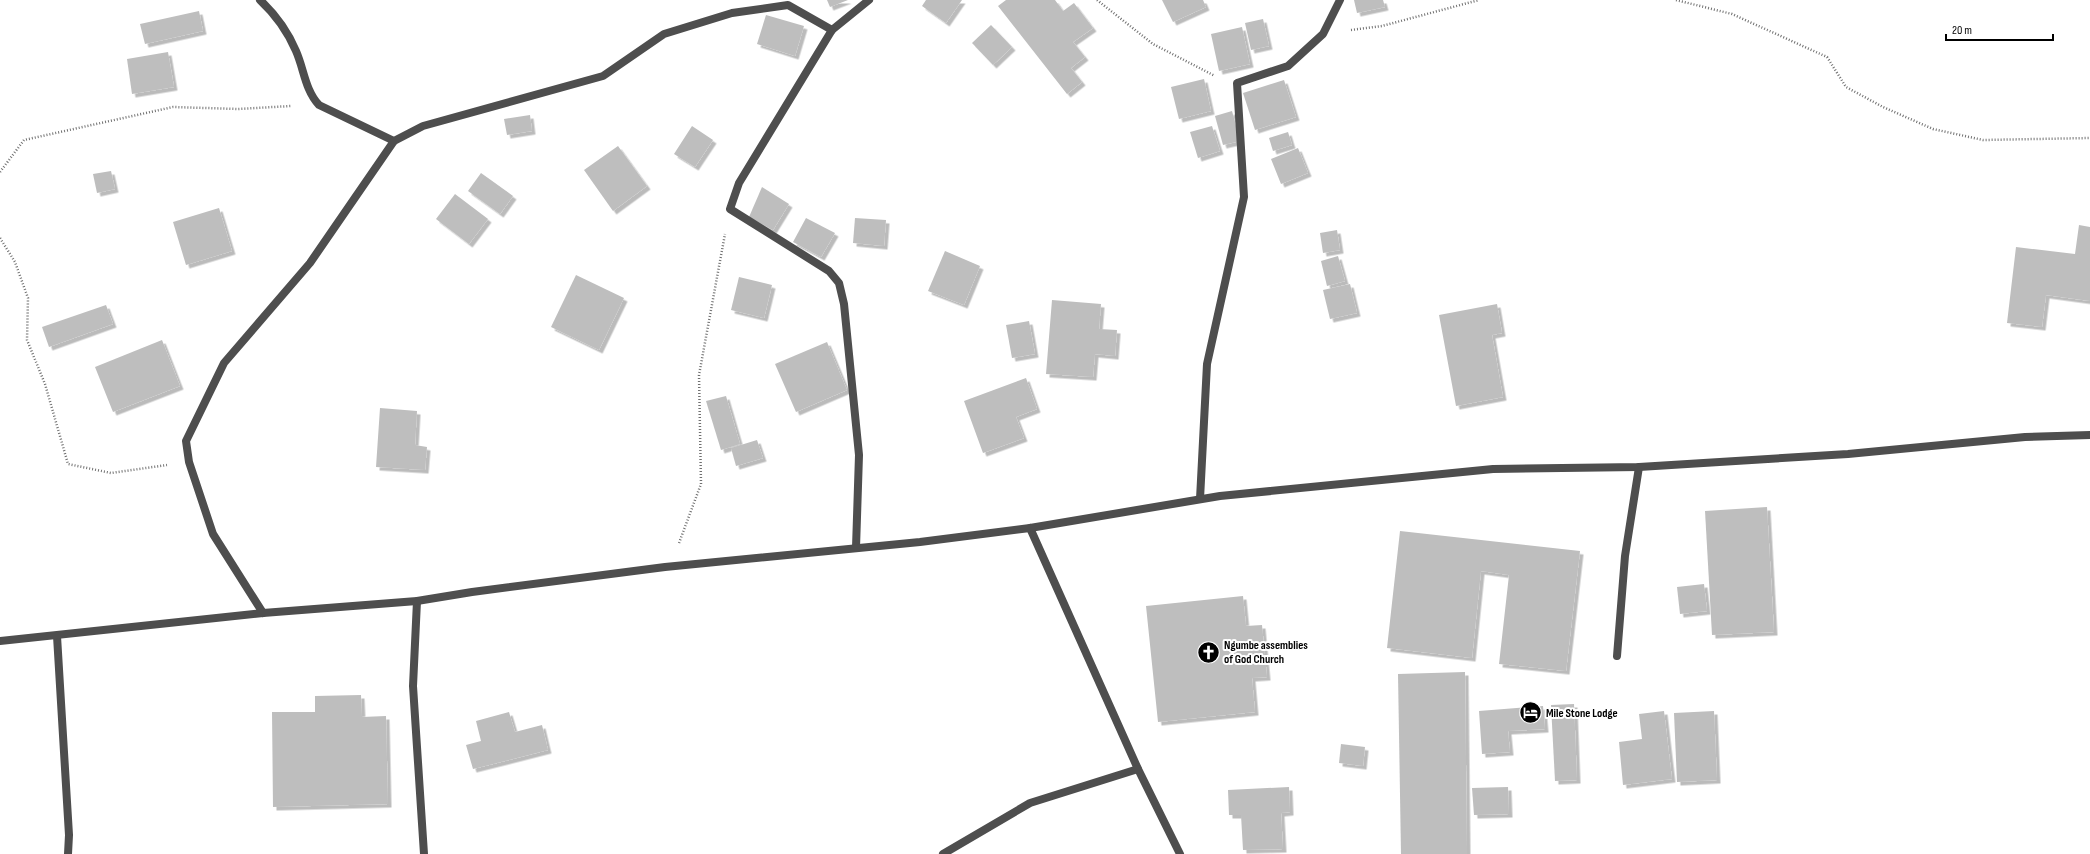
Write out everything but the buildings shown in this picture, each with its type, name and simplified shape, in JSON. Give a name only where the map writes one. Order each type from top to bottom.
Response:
[{"type":"street","points":[[260,0],[272,11],[296,50],[313,99],[319,105],[394,141]]},
{"type":"street","points":[[856,548],[859,456],[844,304],[839,283],[829,271],[730,209],[739,183],[832,30],[869,0]]},
{"type":"street","points":[[1200,499],[1207,364],[1244,196],[1237,83],[1288,66],[1323,34],[1340,0]]},
{"type":"street","points":[[263,613],[213,534],[189,462],[186,441],[224,363],[310,263],[394,141],[423,126],[603,76],[664,34],[732,13],[788,5],[832,30]]},
{"type":"street","points":[[0,641],[263,613],[417,601],[472,592],[665,567],[856,548],[1030,528],[1200,499],[1493,469],[1640,467],[1848,454],[2025,437],[2090,435]]},
{"type":"street","points":[[1617,656],[1625,556],[1640,467]]},
{"type":"street","points":[[1030,528],[1138,769],[1180,854]]},
{"type":"street","points":[[417,601],[413,686],[424,854]]},
{"type":"street","points":[[57,636],[69,835],[68,854]]},
{"type":"street","points":[[943,854],[1030,803],[1138,769]]},
{"type":"path","points":[[1097,0],[1153,44],[1205,72],[1237,83]]},
{"type":"path","points":[[1323,34],[1382,26],[1479,0]]},
{"type":"path","points":[[1676,0],[1732,14],[1827,57],[1846,87],[1883,107],[1933,129],[1983,140],[2090,138]]},
{"type":"path","points":[[0,172],[24,140],[173,107],[238,109],[319,105]]},
{"type":"path","points":[[665,567],[682,539],[701,484],[699,375],[730,209]]},
{"type":"path","points":[[0,238],[15,262],[28,298],[27,340],[45,384],[68,464],[111,473],[189,462]]},
{"type":"place","name":"Ngumbe assemblies of God Church","points":[[1208,652]]},
{"type":"place","name":"Mile Stone Lodge","points":[[1530,713]]}]
